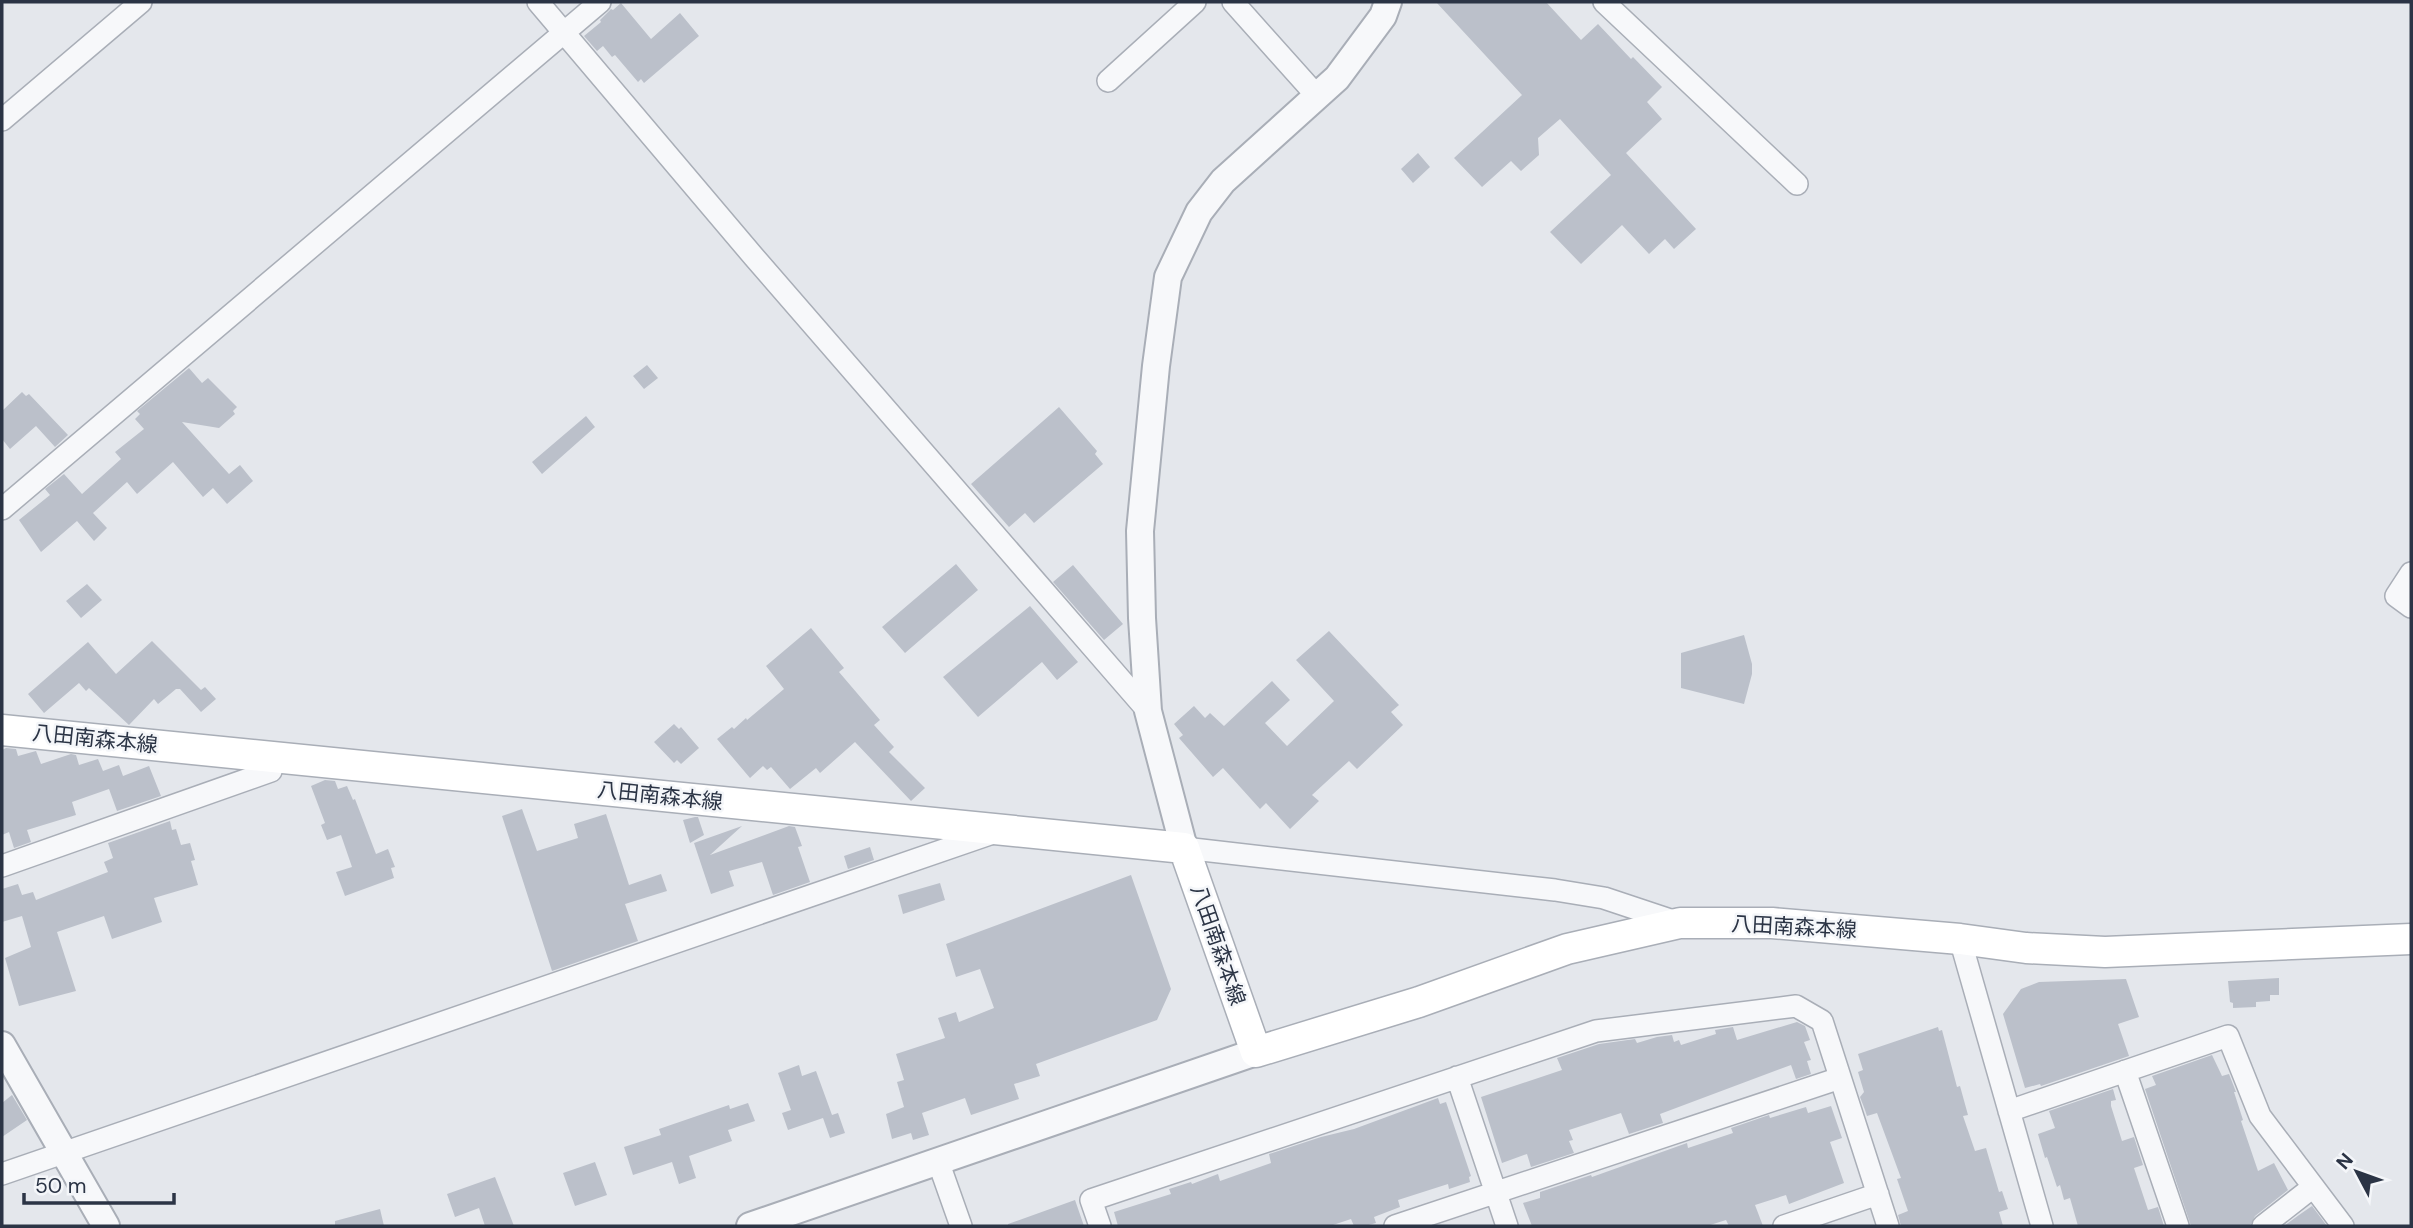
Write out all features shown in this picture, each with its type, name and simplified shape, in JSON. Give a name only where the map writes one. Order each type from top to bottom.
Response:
[{"type":"main road","name":"八田南森本線","points":[[2,730],[1184,848],[1256,1052],[1419,1002],[1567,949],[1680,923],[1772,923],[1960,939],[2026,948],[2105,952],[2411,939]]},
{"type":"street","points":[[2,120],[141,2]]},
{"type":"street","points":[[538,2],[836,352],[1148,711]]},
{"type":"street","points":[[2,509],[600,2]]},
{"type":"street","points":[[1108,81],[1195,2]]},
{"type":"street","points":[[1233,2],[1317,96]]},
{"type":"street","points":[[1388,2],[1382,16],[1345,68],[1223,181],[1199,212],[1168,277],[1156,366],[1140,531],[1142,618],[1148,711],[1184,848],[1555,890],[1604,898],[1680,923]]},
{"type":"street","points":[[1604,2],[1797,184]]},
{"type":"street","points":[[2411,573],[2396,596],[2411,607]]},
{"type":"street","points":[[2,866],[271,771],[275,757]]},
{"type":"street","points":[[2,1174],[1002,830]]},
{"type":"street","points":[[1960,939],[2042,1226]]},
{"type":"street","points":[[1100,1226],[1091,1200],[1596,1031],[1796,1006],[1822,1021],[1888,1226]]},
{"type":"street","points":[[2009,1111],[2228,1036],[2260,1116],[2343,1226]]},
{"type":"street","points":[[2,1045],[106,1226]]},
{"type":"street","points":[[750,1226],[1256,1052]]},
{"type":"street","points":[[2125,1071],[2178,1226]]},
{"type":"street","points":[[1457,1077],[1507,1226]]},
{"type":"street","points":[[1395,1226],[1840,1078]]},
{"type":"street","points":[[939,1161],[961,1226]]},
{"type":"street","points":[[2263,1226],[2314,1187]]},
{"type":"street","points":[[1784,1226],[1878,1195]]},
{"type":"building","points":[[1436,2],[1546,2],[1581,40],[1598,24],[1662,87],[1647,102],[1662,119],[1626,153],[1696,229],[1674,249],[1665,239],[1649,254],[1622,225],[1581,264],[1550,232],[1611,175],[1560,119],[1538,138],[1539,155],[1521,171],[1511,161],[1482,187],[1454,158],[1522,95]]},
{"type":"building","points":[[621,3],[651,39],[680,13],[699,36],[644,83],[641,79],[638,82],[615,55],[612,57],[603,46],[597,51],[584,36],[601,22],[611,9]]},
{"type":"building","points":[[1418,153],[1430,167],[1413,183],[1401,169]]},
{"type":"building","points":[[647,365],[658,378],[644,389],[633,376]]},
{"type":"building","points":[[189,368],[202,383],[208,378],[237,407],[233,411],[235,414],[219,428],[182,422],[229,474],[240,465],[253,481],[227,504],[213,488],[203,497],[173,462],[137,494],[127,482],[93,513],[107,528],[94,541],[77,521],[41,552],[19,520],[50,495],[45,489],[64,474],[82,494],[121,459],[115,452],[144,429],[135,419],[140,414],[137,411]]},
{"type":"building","points":[[22,392],[26,396],[29,394],[68,435],[55,447],[36,426],[10,449],[2,439],[2,411]]},
{"type":"building","points":[[1059,407],[1097,451],[1095,454],[1103,464],[1034,523],[1025,513],[1009,527],[971,484]]},
{"type":"building","points":[[586,416],[595,427],[542,474],[532,462]]},
{"type":"building","points":[[956,564],[978,590],[905,653],[882,627]]},
{"type":"building","points":[[1073,565],[1123,624],[1104,640],[1053,582]]},
{"type":"building","points":[[87,584],[102,600],[81,618],[66,601]]},
{"type":"building","points":[[1030,606],[1078,662],[1057,680],[1042,662],[978,717],[943,677]]},
{"type":"building","points":[[811,628],[844,668],[839,672],[880,720],[874,725],[894,747],[889,752],[925,788],[911,801],[855,742],[820,773],[816,768],[790,789],[771,767],[767,770],[763,766],[750,778],[717,739],[746,718],[747,720],[784,689],[766,666]]},
{"type":"building","points":[[1329,631],[1399,705],[1391,712],[1403,725],[1357,769],[1349,761],[1312,795],[1319,801],[1290,829],[1266,803],[1260,809],[1223,768],[1213,777],[1179,738],[1183,735],[1174,724],[1194,706],[1205,718],[1210,713],[1224,726],[1272,681],[1290,700],[1265,723],[1287,746],[1334,701],[1296,660]]},
{"type":"building","points":[[1744,635],[1752,674],[1744,704],[1681,688],[1681,653]]},
{"type":"building","points":[[152,641],[201,690],[205,687],[216,699],[201,712],[180,689],[176,689],[158,704],[154,699],[129,725],[89,688],[86,691],[79,683],[44,713],[28,694],[88,642],[116,674]]},
{"type":"building","points":[[674,724],[679,729],[681,727],[699,748],[681,764],[677,760],[674,763],[654,742]]},
{"type":"building","points":[[16,749],[18,756],[36,751],[41,764],[71,754],[76,755],[79,765],[98,759],[103,771],[119,765],[123,776],[149,766],[161,796],[117,811],[109,789],[72,802],[76,815],[27,830],[31,842],[14,848],[9,832],[2,835],[2,750]]},
{"type":"building","points":[[325,780],[335,781],[338,789],[347,786],[353,800],[355,799],[376,854],[388,849],[395,867],[391,868],[394,878],[345,896],[336,872],[352,867],[341,835],[327,840],[321,825],[325,823],[311,786]]},
{"type":"building","points":[[522,809],[537,851],[578,838],[574,824],[606,814],[629,885],[661,874],[667,891],[625,904],[638,941],[552,971],[502,816]]},
{"type":"building","points":[[698,817],[704,835],[690,843],[683,820]]},
{"type":"building","points":[[170,821],[172,830],[176,829],[181,845],[190,843],[195,860],[191,861],[198,885],[154,898],[162,922],[112,939],[104,916],[57,932],[76,991],[19,1006],[5,958],[31,947],[22,916],[2,922],[2,889],[18,884],[22,895],[33,892],[36,900],[108,872],[104,862],[113,858],[108,843]]},
{"type":"building","points":[[742,826],[710,855],[789,826],[795,827],[802,846],[798,847],[810,882],[773,895],[762,862],[729,871],[734,886],[711,894],[694,843]]},
{"type":"building","points":[[870,847],[874,860],[848,869],[844,856]]},
{"type":"building","points":[[1131,875],[1171,989],[1157,1020],[1036,1064],[1040,1076],[1014,1084],[1019,1099],[971,1115],[965,1098],[922,1113],[929,1135],[913,1140],[911,1133],[892,1139],[886,1114],[904,1107],[897,1082],[904,1080],[896,1054],[945,1038],[938,1018],[956,1012],[959,1022],[994,1008],[980,969],[956,977],[946,944]]},
{"type":"building","points":[[940,883],[945,900],[903,914],[898,895]]},
{"type":"building","points":[[2279,978],[2279,995],[2270,995],[2270,1001],[2256,1002],[2256,1007],[2233,1008],[2228,981]]},
{"type":"building","points":[[2126,979],[2139,1017],[2118,1024],[2129,1056],[2041,1086],[2040,1084],[2025,1088],[2003,1014],[2021,989],[2039,982]]},
{"type":"building","points":[[1797,1022],[1805,1026],[1810,1040],[1804,1042],[1811,1060],[1807,1061],[1811,1074],[1796,1079],[1791,1065],[1660,1114],[1663,1123],[1629,1134],[1621,1113],[1569,1130],[1573,1140],[1569,1141],[1574,1153],[1531,1167],[1527,1154],[1502,1163],[1481,1097],[1562,1070],[1557,1058],[1599,1044],[1635,1039],[1637,1043],[1672,1035],[1674,1042],[1679,1040],[1681,1045],[1716,1034],[1715,1030],[1733,1027],[1737,1040]]},
{"type":"building","points":[[1938,1027],[1939,1031],[1942,1030],[1957,1087],[1960,1086],[1968,1115],[1963,1116],[1975,1151],[1986,1148],[1999,1192],[2002,1191],[2008,1209],[1999,1212],[2003,1226],[1901,1226],[1898,1215],[1908,1211],[1897,1179],[1901,1178],[1877,1113],[1867,1116],[1860,1097],[1864,1092],[1858,1072],[1863,1070],[1858,1054]]},
{"type":"building","points":[[2212,1055],[2222,1076],[2229,1074],[2258,1171],[2274,1163],[2288,1190],[2255,1216],[2250,1226],[2191,1226],[2145,1089],[2156,1085],[2152,1076]]},
{"type":"building","points":[[799,1065],[802,1076],[816,1071],[832,1115],[838,1113],[845,1133],[830,1138],[823,1118],[788,1130],[782,1113],[791,1110],[778,1073]]},
{"type":"building","points":[[2113,1089],[2116,1100],[2111,1101],[2111,1106],[2122,1141],[2134,1137],[2143,1165],[2134,1168],[2148,1210],[2158,1207],[2164,1226],[2078,1226],[2070,1198],[2064,1200],[2060,1185],[2057,1187],[2047,1157],[2045,1158],[2038,1134],[2055,1128],[2049,1111]]},
{"type":"building","points":[[12,1095],[27,1120],[2,1137],[2,1103]]},
{"type":"building","points":[[1438,1098],[1440,1104],[1446,1102],[1471,1176],[1470,1182],[1449,1189],[1448,1184],[1398,1200],[1400,1207],[1374,1217],[1376,1223],[1354,1226],[1351,1219],[1330,1226],[1118,1226],[1114,1212],[1171,1194],[1169,1189],[1218,1174],[1220,1181],[1271,1163],[1269,1154],[1354,1129]]},
{"type":"building","points":[[748,1103],[755,1121],[728,1130],[732,1141],[689,1156],[696,1178],[679,1184],[672,1162],[633,1175],[624,1147],[661,1135],[659,1129],[729,1105],[730,1109]]},
{"type":"building","points":[[1831,1106],[1842,1138],[1830,1142],[1844,1183],[1789,1204],[1786,1195],[1755,1205],[1763,1226],[1729,1226],[1726,1220],[1707,1226],[1532,1226],[1523,1203],[1540,1198],[1540,1192],[1591,1175],[1592,1177],[1687,1143],[1688,1148],[1733,1133],[1731,1128],[1769,1115],[1770,1118],[1806,1107],[1808,1113]]},
{"type":"building","points":[[595,1162],[607,1195],[575,1206],[563,1173]]},
{"type":"building","points":[[495,1177],[514,1226],[485,1226],[479,1208],[455,1217],[447,1194]]},
{"type":"building","points":[[1075,1200],[1084,1226],[1008,1226],[1008,1224]]},
{"type":"building","points":[[2312,1206],[2327,1226],[2284,1226],[2299,1215]]},
{"type":"building","points":[[380,1209],[384,1226],[335,1226],[335,1221]]}]
